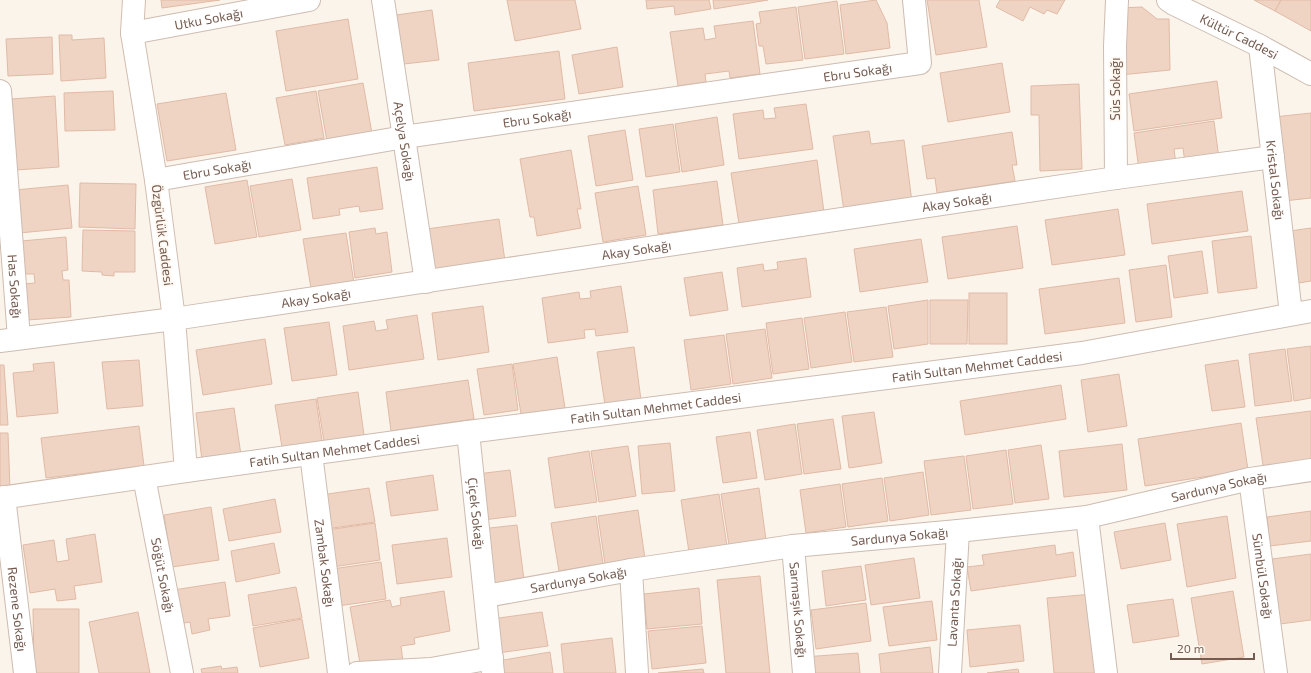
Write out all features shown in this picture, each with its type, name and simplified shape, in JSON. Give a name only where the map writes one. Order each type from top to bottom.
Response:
[{"type":"street","name":"Özgürlük Caddesi","points":[[134,0],[132,33],[156,180],[174,319],[186,471]]},
{"type":"street","name":"Utku Sokağı","points":[[132,33],[309,0]]},
{"type":"street","name":"Açelya Sokağı","points":[[383,0],[426,282]]},
{"type":"street","name":"Ebru Sokağı","points":[[156,180],[404,138],[920,63],[914,0]]},
{"type":"street","name":"Süs Sokağı","points":[[1116,178],[1115,46],[1117,0]]},
{"type":"street","name":"Kültür Caddesi","points":[[1168,0],[1260,46],[1311,74]]},
{"type":"street","name":"Kristal Sokağı","points":[[1260,46],[1273,157],[1301,312]]},
{"type":"street","name":"Has Sokağı","points":[[0,91],[9,340]]},
{"type":"street","name":"Akay Sokağı","points":[[9,340],[174,319],[1116,178],[1273,157]]},
{"type":"street","name":"Fatih Sultan Mehmet Caddesi","points":[[2,498],[468,432],[1082,353],[1301,312]]},
{"type":"street","name":"Çiçek Sokağı","points":[[468,432],[492,665]]},
{"type":"street","name":"Zambak Sokağı","points":[[311,454],[339,673]]},
{"type":"street","name":"Sardunya Sokağı","points":[[486,596],[631,570],[793,546],[958,531],[1087,517],[1250,479],[1311,470]]},
{"type":"street","name":"Söğüt Sokağı","points":[[144,477],[182,673]]},
{"type":"street","name":"Sümbül Sokağı","points":[[1250,479],[1276,673]]},
{"type":"street","name":"Rezene Sokağı","points":[[2,498],[24,673]]},
{"type":"street","points":[[1087,517],[1106,673]]},
{"type":"street","name":"Lavanta Sokağı","points":[[950,673],[958,531]]},
{"type":"street","name":"Sarmaşık Sokağı","points":[[793,546],[804,673]]},
{"type":"street","points":[[631,570],[636,673]]},
{"type":"street","points":[[357,673],[430,671],[492,665]]},
{"type":"building","points":[[161,0],[220,0],[162,8]]},
{"type":"building","points":[[507,0],[575,0],[581,29],[515,41]]},
{"type":"building","points":[[646,0],[709,0],[711,9],[675,15],[674,6],[647,9]]},
{"type":"building","points":[[713,0],[768,0],[714,9]]},
{"type":"building","points":[[876,0],[887,23],[890,48],[846,54],[840,5]]},
{"type":"building","points":[[927,0],[979,0],[987,47],[936,55]]},
{"type":"building","points":[[1000,0],[1065,0],[1057,14],[1047,10],[1044,14],[1030,7],[1023,21],[996,7]]},
{"type":"building","points":[[1254,0],[1281,0],[1275,11]]},
{"type":"building","points":[[1281,0],[1311,0],[1311,31],[1275,11]]},
{"type":"building","points":[[837,1],[844,54],[805,59],[798,7]]},
{"type":"building","points":[[796,7],[803,60],[766,64],[763,46],[759,46],[756,24],[761,23],[759,12]]},
{"type":"building","points":[[1142,7],[1157,19],[1169,19],[1170,70],[1120,75],[1119,8]]},
{"type":"building","points":[[432,10],[439,60],[395,65],[389,16]]},
{"type":"building","points":[[348,19],[358,79],[286,91],[276,31]]},
{"type":"building","points":[[753,21],[760,74],[730,78],[729,71],[705,74],[706,82],[678,86],[670,32],[703,28],[705,40],[716,38],[714,26]]},
{"type":"building","points":[[59,35],[72,35],[72,40],[104,38],[106,78],[61,81]]},
{"type":"building","points":[[52,37],[53,74],[8,76],[6,39]]},
{"type":"building","points":[[617,47],[623,87],[579,94],[572,55]]},
{"type":"building","points":[[559,51],[565,99],[474,111],[468,63]]},
{"type":"building","points":[[1002,63],[1010,112],[948,122],[940,73]]},
{"type":"building","points":[[1217,81],[1222,118],[1134,131],[1129,94]]},
{"type":"building","points":[[363,83],[373,139],[328,147],[318,91]]},
{"type":"building","points":[[1079,84],[1082,169],[1040,171],[1039,115],[1031,115],[1031,86]]},
{"type":"building","points":[[113,91],[115,130],[65,131],[64,93]]},
{"type":"building","points":[[316,91],[324,138],[285,145],[276,98]]},
{"type":"building","points":[[226,93],[236,150],[167,161],[157,104]]},
{"type":"building","points":[[55,96],[59,167],[16,170],[11,99]]},
{"type":"building","points":[[806,104],[813,149],[739,159],[733,114],[763,110],[764,119],[776,118],[774,108]]},
{"type":"building","points":[[1311,113],[1311,198],[1284,201],[1274,117]]},
{"type":"building","points":[[717,117],[724,165],[682,172],[675,124]]},
{"type":"building","points":[[1214,121],[1219,159],[1185,163],[1183,148],[1174,149],[1176,165],[1139,170],[1134,133]]},
{"type":"building","points":[[673,124],[680,172],[646,177],[639,129]]},
{"type":"building","points":[[625,130],[633,180],[596,186],[588,136]]},
{"type":"building","points":[[869,131],[871,144],[904,140],[912,202],[844,211],[833,136]]},
{"type":"building","points":[[1012,132],[1017,165],[1012,165],[1015,181],[937,193],[935,178],[927,179],[922,146]]},
{"type":"building","points":[[571,150],[581,209],[577,209],[581,228],[537,236],[534,217],[530,217],[520,159]]},
{"type":"building","points":[[817,160],[824,212],[739,224],[731,173]]},
{"type":"building","points":[[377,167],[383,209],[360,212],[359,206],[339,209],[340,215],[313,219],[307,178]]},
{"type":"building","points":[[292,179],[301,230],[259,237],[250,186]]},
{"type":"building","points":[[247,180],[257,237],[215,244],[205,187]]},
{"type":"building","points":[[717,181],[723,225],[658,234],[653,190]]},
{"type":"building","points":[[80,183],[136,184],[135,229],[79,227]]},
{"type":"building","points":[[68,185],[72,228],[19,233],[15,190]]},
{"type":"building","points":[[638,186],[646,235],[603,242],[595,193]]},
{"type":"building","points":[[1242,191],[1248,231],[1152,244],[1147,204]]},
{"type":"building","points":[[1118,209],[1125,255],[1052,265],[1045,220]]},
{"type":"building","points":[[499,219],[505,261],[433,271],[427,229]]},
{"type":"building","points":[[1017,226],[1023,268],[948,279],[942,237]]},
{"type":"building","points":[[375,228],[376,234],[387,232],[392,272],[355,278],[349,232]]},
{"type":"building","points":[[1311,228],[1311,281],[1299,283],[1290,231]]},
{"type":"building","points":[[83,230],[135,231],[135,272],[114,272],[114,276],[102,275],[102,272],[82,271]]},
{"type":"building","points":[[346,233],[355,289],[312,295],[303,239]]},
{"type":"building","points":[[1251,236],[1257,288],[1218,293],[1212,241]]},
{"type":"building","points":[[66,237],[68,270],[62,271],[63,280],[69,280],[71,317],[27,320],[24,284],[35,283],[34,274],[24,274],[21,241]]},
{"type":"building","points":[[921,239],[928,282],[860,292],[854,249]]},
{"type":"building","points":[[1202,251],[1208,293],[1174,298],[1168,256]]},
{"type":"building","points":[[806,258],[811,297],[742,307],[737,268],[763,264],[764,271],[778,269],[777,262]]},
{"type":"building","points":[[1166,265],[1172,317],[1136,322],[1129,270]]},
{"type":"building","points":[[722,272],[728,310],[690,316],[684,278]]},
{"type":"building","points":[[1119,278],[1125,323],[1045,334],[1039,289]]},
{"type":"building","points":[[621,286],[628,332],[596,336],[595,329],[584,330],[585,338],[548,343],[542,298],[579,292],[580,299],[591,298],[590,291]]},
{"type":"building","points":[[969,293],[1007,293],[1007,344],[969,344]]},
{"type":"building","points":[[928,300],[928,344],[894,349],[888,306]]},
{"type":"building","points":[[930,300],[968,300],[967,344],[930,344]]},
{"type":"building","points":[[483,306],[489,352],[438,360],[432,313]]},
{"type":"building","points":[[886,307],[893,357],[854,362],[847,312]]},
{"type":"building","points":[[845,312],[852,362],[811,368],[804,318]]},
{"type":"building","points":[[417,315],[424,359],[349,370],[343,326],[374,321],[376,331],[388,329],[386,320]]},
{"type":"building","points":[[802,318],[809,369],[773,374],[766,323]]},
{"type":"building","points":[[329,322],[337,375],[292,381],[284,328]]},
{"type":"building","points":[[765,329],[772,378],[733,384],[726,334]]},
{"type":"building","points":[[724,335],[731,384],[691,390],[684,340]]},
{"type":"building","points":[[265,339],[272,384],[203,395],[196,350]]},
{"type":"building","points":[[1311,346],[1311,398],[1294,401],[1287,349]]},
{"type":"building","points":[[634,347],[641,400],[605,405],[597,352]]},
{"type":"building","points":[[1285,349],[1292,401],[1255,406],[1249,354]]},
{"type":"building","points":[[557,357],[565,408],[521,414],[513,364]]},
{"type":"building","points":[[139,360],[143,406],[107,409],[102,362]]},
{"type":"building","points":[[1238,360],[1245,407],[1212,411],[1205,365]]},
{"type":"building","points":[[54,362],[58,413],[17,417],[13,373],[34,371],[33,364]]},
{"type":"building","points":[[512,364],[518,410],[484,415],[477,369]]},
{"type":"building","points":[[0,365],[4,365],[8,425],[0,425]]},
{"type":"building","points":[[1119,374],[1127,426],[1088,432],[1081,380]]},
{"type":"building","points":[[468,380],[474,419],[391,431],[386,392]]},
{"type":"building","points":[[1061,385],[1066,419],[965,435],[960,401]]},
{"type":"building","points":[[358,392],[365,442],[325,448],[317,398]]},
{"type":"building","points":[[316,399],[322,441],[282,447],[275,405]]},
{"type":"building","points":[[234,408],[241,455],[202,460],[196,413]]},
{"type":"building","points":[[1311,411],[1311,465],[1264,472],[1256,418]]},
{"type":"building","points":[[874,412],[882,463],[849,468],[842,416]]},
{"type":"building","points":[[833,419],[841,469],[804,474],[797,424]]},
{"type":"building","points":[[1241,423],[1248,470],[1145,486],[1138,439]]},
{"type":"building","points":[[795,424],[802,474],[765,480],[757,430]]},
{"type":"building","points":[[139,426],[144,466],[46,478],[41,438]]},
{"type":"building","points":[[750,432],[757,478],[723,483],[716,437]]},
{"type":"building","points":[[0,433],[8,433],[10,489],[0,489]]},
{"type":"building","points":[[670,443],[675,491],[642,494],[638,446]]},
{"type":"building","points":[[1122,444],[1127,490],[1064,497],[1059,451]]},
{"type":"building","points":[[1041,445],[1049,499],[1015,503],[1008,450]]},
{"type":"building","points":[[628,446],[636,496],[599,502],[591,451]]},
{"type":"building","points":[[1006,450],[1013,504],[973,509],[966,456]]},
{"type":"building","points":[[589,451],[597,502],[555,508],[548,458]]},
{"type":"building","points":[[964,456],[971,510],[931,515],[924,461]]},
{"type":"building","points":[[510,470],[516,516],[483,520],[477,474]]},
{"type":"building","points":[[923,472],[929,515],[890,521],[884,478]]},
{"type":"building","points":[[433,475],[438,510],[391,516],[386,482]]},
{"type":"building","points":[[882,478],[888,521],[848,527],[842,484]]},
{"type":"building","points":[[840,484],[846,527],[806,533],[800,490]]},
{"type":"building","points":[[369,488],[375,522],[326,529],[321,495]]},
{"type":"building","points":[[759,488],[766,540],[729,545],[721,494]]},
{"type":"building","points":[[719,494],[727,546],[689,552],[681,500]]},
{"type":"building","points":[[275,499],[281,532],[229,541],[223,509]]},
{"type":"building","points":[[211,507],[219,560],[172,567],[164,515]]},
{"type":"building","points":[[638,510],[646,566],[606,571],[598,516]]},
{"type":"building","points":[[1311,511],[1311,541],[1270,546],[1267,517]]},
{"type":"building","points":[[596,516],[603,564],[559,571],[551,523]]},
{"type":"building","points":[[1227,516],[1236,578],[1187,587],[1177,524]]},
{"type":"building","points":[[375,523],[380,560],[332,567],[327,530]]},
{"type":"building","points":[[1165,523],[1171,560],[1121,569],[1114,532]]},
{"type":"building","points":[[517,525],[524,580],[488,585],[481,529]]},
{"type":"building","points":[[95,534],[102,582],[74,586],[76,599],[57,601],[55,589],[30,593],[23,545],[54,540],[57,562],[69,560],[66,539]]},
{"type":"building","points":[[447,538],[452,577],[397,584],[392,545]]},
{"type":"building","points":[[274,543],[280,573],[236,582],[231,551]]},
{"type":"building","points":[[1055,545],[1056,555],[1073,552],[1076,576],[971,591],[967,567],[984,565],[982,555]]},
{"type":"building","points":[[1311,554],[1311,620],[1280,624],[1272,559]]},
{"type":"building","points":[[914,558],[920,598],[871,605],[865,565]]},
{"type":"building","points":[[381,562],[386,599],[338,606],[332,569]]},
{"type":"building","points":[[861,566],[866,600],[826,606],[822,571]]},
{"type":"building","points":[[760,576],[770,673],[726,673],[717,580]]},
{"type":"building","points":[[225,582],[230,616],[208,619],[210,630],[192,634],[190,622],[173,625],[167,591]]},
{"type":"building","points":[[296,587],[302,618],[253,626],[248,595]]},
{"type":"building","points":[[699,588],[702,624],[647,629],[644,594]]},
{"type":"building","points":[[444,591],[450,631],[414,638],[415,644],[401,646],[403,662],[361,669],[350,607],[390,600],[392,607],[401,605],[400,598]]},
{"type":"building","points":[[1233,591],[1244,657],[1202,664],[1191,598]]},
{"type":"building","points":[[1093,594],[1100,673],[1054,673],[1047,598]]},
{"type":"building","points":[[1173,599],[1179,636],[1133,643],[1127,605]]},
{"type":"building","points":[[932,601],[937,640],[889,646],[883,607]]},
{"type":"building","points":[[866,603],[871,641],[816,649],[811,610]]},
{"type":"building","points":[[33,609],[79,609],[79,673],[34,673]]},
{"type":"building","points":[[138,612],[150,673],[99,673],[89,622]]},
{"type":"building","points":[[542,612],[548,646],[498,653],[492,619]]},
{"type":"building","points":[[302,619],[309,658],[260,667],[253,628]]},
{"type":"building","points":[[1020,625],[1024,661],[970,667],[967,630]]},
{"type":"building","points":[[702,626],[706,663],[652,669],[648,631]]},
{"type":"building","points":[[612,638],[616,673],[564,673],[561,644]]},
{"type":"building","points":[[930,647],[933,673],[881,673],[879,654]]},
{"type":"building","points":[[550,652],[553,673],[500,673],[498,661]]},
{"type":"building","points":[[858,653],[860,673],[805,673],[804,657]]},
{"type":"building","points":[[221,666],[222,669],[237,667],[238,673],[202,673],[201,669]]},
{"type":"building","points":[[703,669],[704,673],[658,673]]},
{"type":"building","points":[[1018,669],[1019,673],[987,673]]}]
